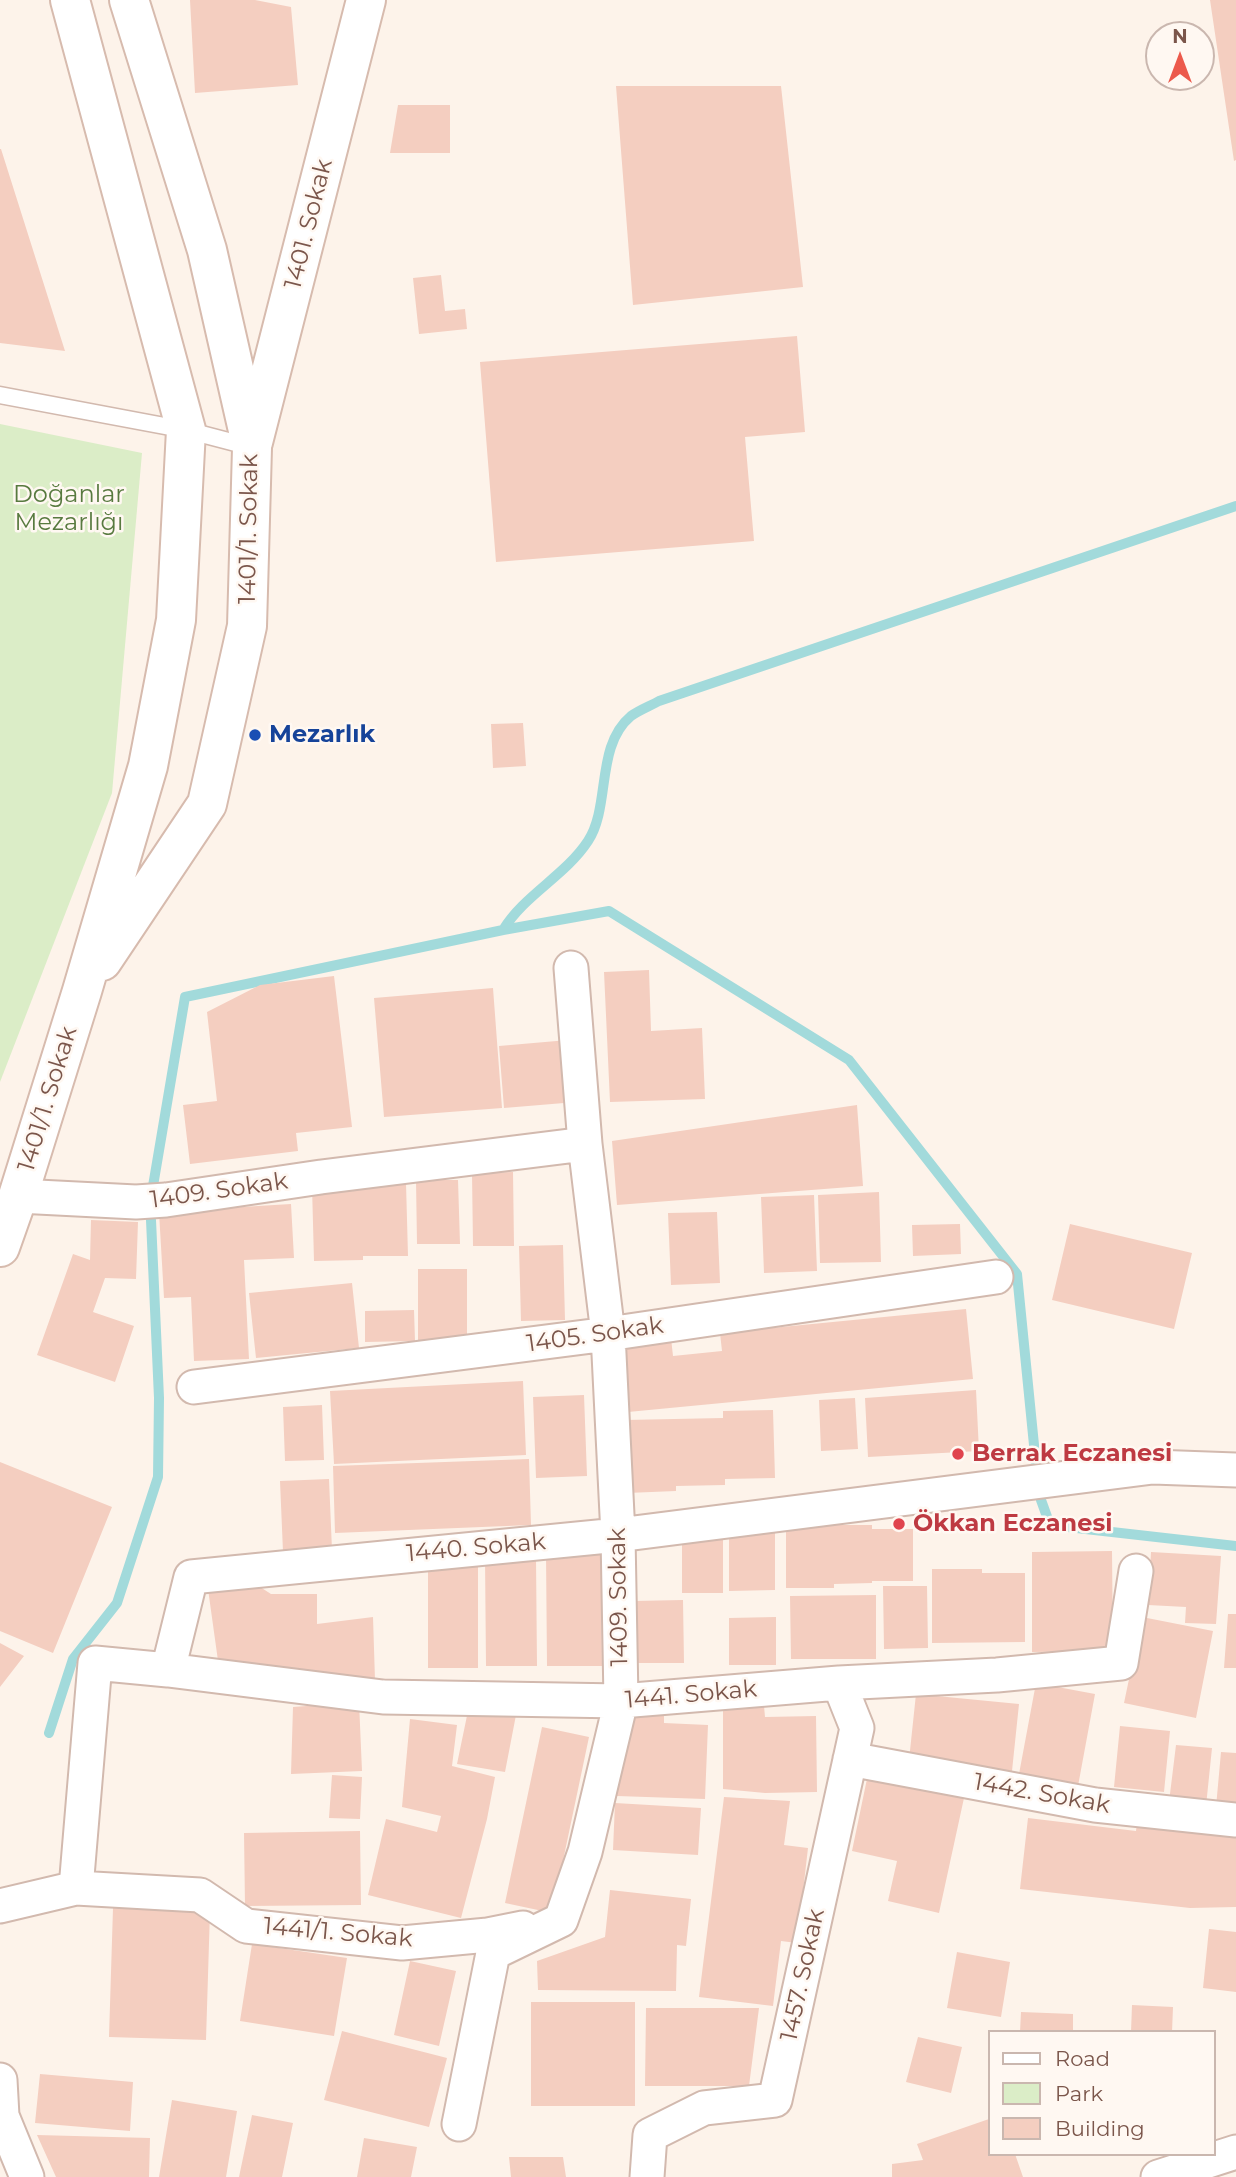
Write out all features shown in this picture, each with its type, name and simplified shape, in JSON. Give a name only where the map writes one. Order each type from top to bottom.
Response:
[{"type":"main road","name":"1401/1. Sokak","points":[[0,1247],[9,1206],[82,991],[148,766],[173,633],[186,429],[70,0]]},
{"type":"main road","name":"1401/1. Sokak","points":[[82,991],[207,804],[247,626],[252,447],[207,250],[129,0]]},
{"type":"main road","name":"1401. Sokak","points":[[252,447],[366,0]]},
{"type":"street","name":"1409. Sokak","points":[[561,1920],[585,1852],[621,1701],[618,1535],[608,1334],[585,1144],[571,968]]},
{"type":"street","name":"1409. Sokak","points":[[9,1206],[166,1200],[321,1177],[585,1144]]},
{"type":"street","name":"1405. Sokak","points":[[194,1387],[608,1334],[996,1277]]},
{"type":"street","name":"1440. Sokak","points":[[168,1670],[191,1577],[618,1535],[1153,1467],[1236,1470]]},
{"type":"street","name":"1441. Sokak","points":[[168,1670],[383,1697],[621,1701],[1121,1664],[1136,1572]]},
{"type":"street","points":[[76,1888],[94,1664],[168,1670]]},
{"type":"street","name":"1457. Sokak","points":[[647,2177],[650,2135],[704,2108],[775,2100],[857,1728],[839,1683]]},
{"type":"street","name":"1442. Sokak","points":[[850,1759],[1095,1805],[1236,1820]]},
{"type":"street","name":"1441/1. Sokak","points":[[0,1906],[76,1888],[200,1895],[246,1926],[402,1943],[488,1935],[561,1920]]},
{"type":"street","points":[[459,2124],[493,1954],[561,1920]]},
{"type":"street","points":[[0,2080],[2,2116],[27,2177]]},
{"type":"street","points":[[1158,2177],[1236,2152]]},
{"type":"lane","points":[[0,395],[186,429],[252,447]]},
{"type":"green space","name":"Doğanlar Mezarlığı","points":[[0,424],[142,453],[112,793],[0,1082]]},
{"type":"building","points":[[190,0],[255,0],[291,7],[298,85],[195,93]]},
{"type":"building","points":[[1210,0],[1236,0],[1234,161],[1215,21]]},
{"type":"building","points":[[616,86],[781,86],[803,287],[633,305]]},
{"type":"building","points":[[398,105],[450,105],[450,153],[390,153]]},
{"type":"building","points":[[1,149],[65,351],[0,343]]},
{"type":"building","points":[[441,275],[445,311],[465,309],[467,329],[419,334],[413,278]]},
{"type":"building","points":[[797,336],[805,432],[745,437],[754,541],[496,562],[480,362]]},
{"type":"building","points":[[523,723],[526,766],[493,768],[491,724]]},
{"type":"building","points":[[649,970],[651,1031],[702,1028],[705,1099],[610,1102],[604,972]]},
{"type":"building","points":[[334,976],[352,1127],[296,1133],[298,1151],[190,1164],[183,1105],[217,1101],[207,1012],[260,985]]},
{"type":"building","points":[[493,988],[502,1108],[384,1117],[374,998]]},
{"type":"building","points":[[568,1040],[571,1087],[563,1087],[564,1103],[504,1108],[499,1046]]},
{"type":"building","points":[[857,1105],[863,1186],[617,1205],[612,1141]]},
{"type":"building","points":[[513,1172],[514,1246],[473,1246],[472,1173]]},
{"type":"building","points":[[416,1180],[458,1180],[460,1244],[417,1244]]},
{"type":"building","points":[[406,1183],[408,1256],[363,1256],[363,1260],[314,1261],[312,1186]]},
{"type":"building","points":[[879,1192],[881,1262],[820,1263],[818,1195]]},
{"type":"building","points":[[814,1195],[817,1271],[764,1273],[761,1197]]},
{"type":"building","points":[[291,1204],[294,1258],[244,1260],[249,1359],[194,1361],[191,1297],[164,1298],[159,1212]]},
{"type":"building","points":[[717,1212],[720,1283],[671,1285],[668,1213]]},
{"type":"building","points":[[91,1220],[138,1222],[136,1279],[105,1278],[93,1312],[134,1326],[115,1382],[37,1355],[73,1254],[90,1260]]},
{"type":"building","points":[[960,1224],[961,1254],[913,1256],[912,1225]]},
{"type":"building","points":[[1070,1224],[1192,1253],[1174,1329],[1052,1300]]},
{"type":"building","points":[[563,1245],[565,1320],[521,1321],[519,1246]]},
{"type":"building","points":[[418,1269],[467,1269],[467,1342],[418,1342]]},
{"type":"building","points":[[352,1283],[359,1348],[256,1358],[249,1293]]},
{"type":"building","points":[[966,1309],[973,1379],[628,1412],[622,1343],[671,1338],[673,1356],[722,1351],[720,1333]]},
{"type":"building","points":[[414,1310],[415,1341],[365,1342],[365,1311]]},
{"type":"building","points":[[523,1381],[526,1455],[334,1464],[330,1391]]},
{"type":"building","points":[[976,1390],[979,1451],[868,1457],[865,1398]]},
{"type":"building","points":[[584,1395],[587,1476],[536,1478],[533,1397]]},
{"type":"building","points":[[855,1398],[858,1449],[821,1451],[819,1400]]},
{"type":"building","points":[[322,1405],[324,1460],[285,1461],[283,1407]]},
{"type":"building","points":[[773,1410],[775,1478],[725,1479],[725,1485],[676,1486],[676,1491],[627,1493],[625,1420],[723,1418],[723,1411]]},
{"type":"building","points":[[529,1459],[531,1525],[335,1533],[333,1466]]},
{"type":"building","points":[[0,1462],[112,1507],[53,1653],[0,1631]]},
{"type":"building","points":[[329,1479],[332,1550],[283,1552],[280,1481]]},
{"type":"building","points":[[786,1521],[834,1521],[834,1525],[872,1525],[872,1529],[913,1529],[913,1581],[834,1584],[834,1588],[786,1588]]},
{"type":"building","points":[[729,1529],[775,1529],[775,1590],[729,1591]]},
{"type":"building","points":[[682,1534],[723,1534],[723,1593],[682,1593]]},
{"type":"building","points":[[1112,1551],[1113,1651],[1032,1652],[1032,1552]]},
{"type":"building","points":[[601,1552],[602,1666],[547,1666],[546,1553]]},
{"type":"building","points":[[1151,1552],[1221,1556],[1216,1624],[1185,1623],[1186,1607],[1148,1605]]},
{"type":"building","points":[[485,1558],[536,1558],[537,1666],[486,1666]]},
{"type":"building","points":[[428,1559],[478,1559],[478,1668],[428,1668]]},
{"type":"building","points":[[932,1569],[982,1569],[982,1573],[1025,1573],[1025,1642],[932,1643]]},
{"type":"building","points":[[257,1585],[271,1594],[317,1594],[317,1624],[373,1617],[375,1680],[219,1668],[208,1589]]},
{"type":"building","points":[[883,1586],[927,1586],[928,1648],[884,1649]]},
{"type":"building","points":[[876,1595],[876,1659],[791,1659],[790,1596]]},
{"type":"building","points":[[683,1600],[684,1663],[635,1663],[634,1601]]},
{"type":"building","points":[[1228,1614],[1236,1614],[1236,1668],[1224,1668]]},
{"type":"building","points":[[776,1617],[776,1665],[729,1665],[729,1618]]},
{"type":"building","points":[[1142,1617],[1213,1631],[1196,1718],[1124,1703]]},
{"type":"building","points":[[0,1643],[24,1656],[0,1687]]},
{"type":"building","points":[[1036,1683],[1095,1694],[1078,1786],[1019,1774]]},
{"type":"building","points":[[916,1694],[1019,1704],[1012,1771],[909,1760]]},
{"type":"building","points":[[359,1702],[362,1771],[291,1774],[293,1707]]},
{"type":"building","points":[[469,1706],[516,1715],[505,1772],[457,1764]]},
{"type":"building","points":[[723,1706],[764,1706],[765,1717],[816,1716],[817,1792],[765,1793],[723,1789]]},
{"type":"building","points":[[621,1710],[664,1713],[664,1723],[708,1725],[705,1799],[617,1796]]},
{"type":"building","points":[[410,1719],[457,1725],[452,1766],[495,1777],[461,1918],[368,1895],[386,1819],[437,1832],[441,1816],[402,1807]]},
{"type":"building","points":[[1120,1726],[1170,1731],[1164,1792],[1114,1787]]},
{"type":"building","points":[[542,1727],[589,1737],[552,1913],[505,1903]]},
{"type":"building","points":[[1176,1745],[1212,1748],[1206,1806],[1169,1802]]},
{"type":"building","points":[[1221,1752],[1236,1753],[1236,1809],[1216,1807]]},
{"type":"building","points":[[868,1774],[964,1798],[939,1913],[888,1901],[897,1861],[852,1851]]},
{"type":"building","points":[[332,1775],[362,1777],[360,1819],[329,1818]]},
{"type":"building","points":[[724,1797],[790,1801],[784,1845],[808,1848],[797,1943],[781,1941],[773,2006],[699,1997]]},
{"type":"building","points":[[615,1803],[701,1808],[698,1855],[613,1850]]},
{"type":"building","points":[[1028,1818],[1136,1831],[1137,1822],[1236,1831],[1236,1907],[1190,1908],[1020,1889]]},
{"type":"building","points":[[360,1831],[361,1905],[245,1906],[244,1833]]},
{"type":"building","points":[[610,1890],[691,1899],[686,1946],[677,1945],[676,1991],[538,1990],[537,1961],[605,1937]]},
{"type":"building","points":[[113,1908],[210,1911],[206,2040],[109,2037]]},
{"type":"building","points":[[1209,1929],[1236,1932],[1236,1992],[1203,1988]]},
{"type":"building","points":[[252,1944],[347,1958],[334,2036],[240,2021]]},
{"type":"building","points":[[957,1952],[1010,1962],[1001,2017],[947,2008]]},
{"type":"building","points":[[410,1961],[456,1971],[439,2046],[394,2035]]},
{"type":"building","points":[[531,2002],[635,2002],[635,2106],[531,2106]]},
{"type":"building","points":[[1132,2005],[1173,2007],[1172,2030],[1131,2030]]},
{"type":"building","points":[[646,2008],[759,2008],[749,2086],[645,2086]]},
{"type":"building","points":[[1021,2012],[1073,2014],[1073,2030],[1020,2030]]},
{"type":"building","points":[[342,2031],[447,2058],[429,2127],[324,2100]]},
{"type":"building","points":[[918,2037],[962,2047],[951,2093],[906,2082]]},
{"type":"building","points":[[40,2074],[133,2082],[130,2131],[35,2123]]},
{"type":"building","points":[[172,2100],[237,2111],[226,2177],[159,2177]]},
{"type":"building","points":[[252,2115],[293,2123],[282,2177],[239,2177]]},
{"type":"building","points":[[988,2119],[988,2156],[1016,2156],[1023,2177],[892,2177],[892,2164],[923,2160],[917,2144]]},
{"type":"building","points":[[37,2135],[150,2138],[149,2177],[56,2177]]},
{"type":"building","points":[[364,2138],[417,2147],[411,2177],[357,2177]]},
{"type":"building","points":[[509,2157],[563,2157],[566,2177],[511,2177]]},
{"type":"waterway","points":[[503,930],[522,906],[568,865],[588,841],[599,811],[612,743],[620,729],[637,712],[659,701],[1236,506]]},
{"type":"waterway","points":[[153,1186],[185,997],[503,930],[609,911],[849,1060],[1017,1274],[1036,1465]]},
{"type":"waterway","points":[[49,1733],[73,1659],[117,1603],[158,1477],[159,1398],[151,1220]]},
{"type":"waterway","points":[[1041,1500],[1050,1525],[1236,1546]]},
{"type":"place","name":"Mezarlık","points":[[255,735]]},
{"type":"place","name":"Berrak Eczanesi","points":[[958,1454]]},
{"type":"place","name":"Ökkan Eczanesi","points":[[899,1524]]}]
